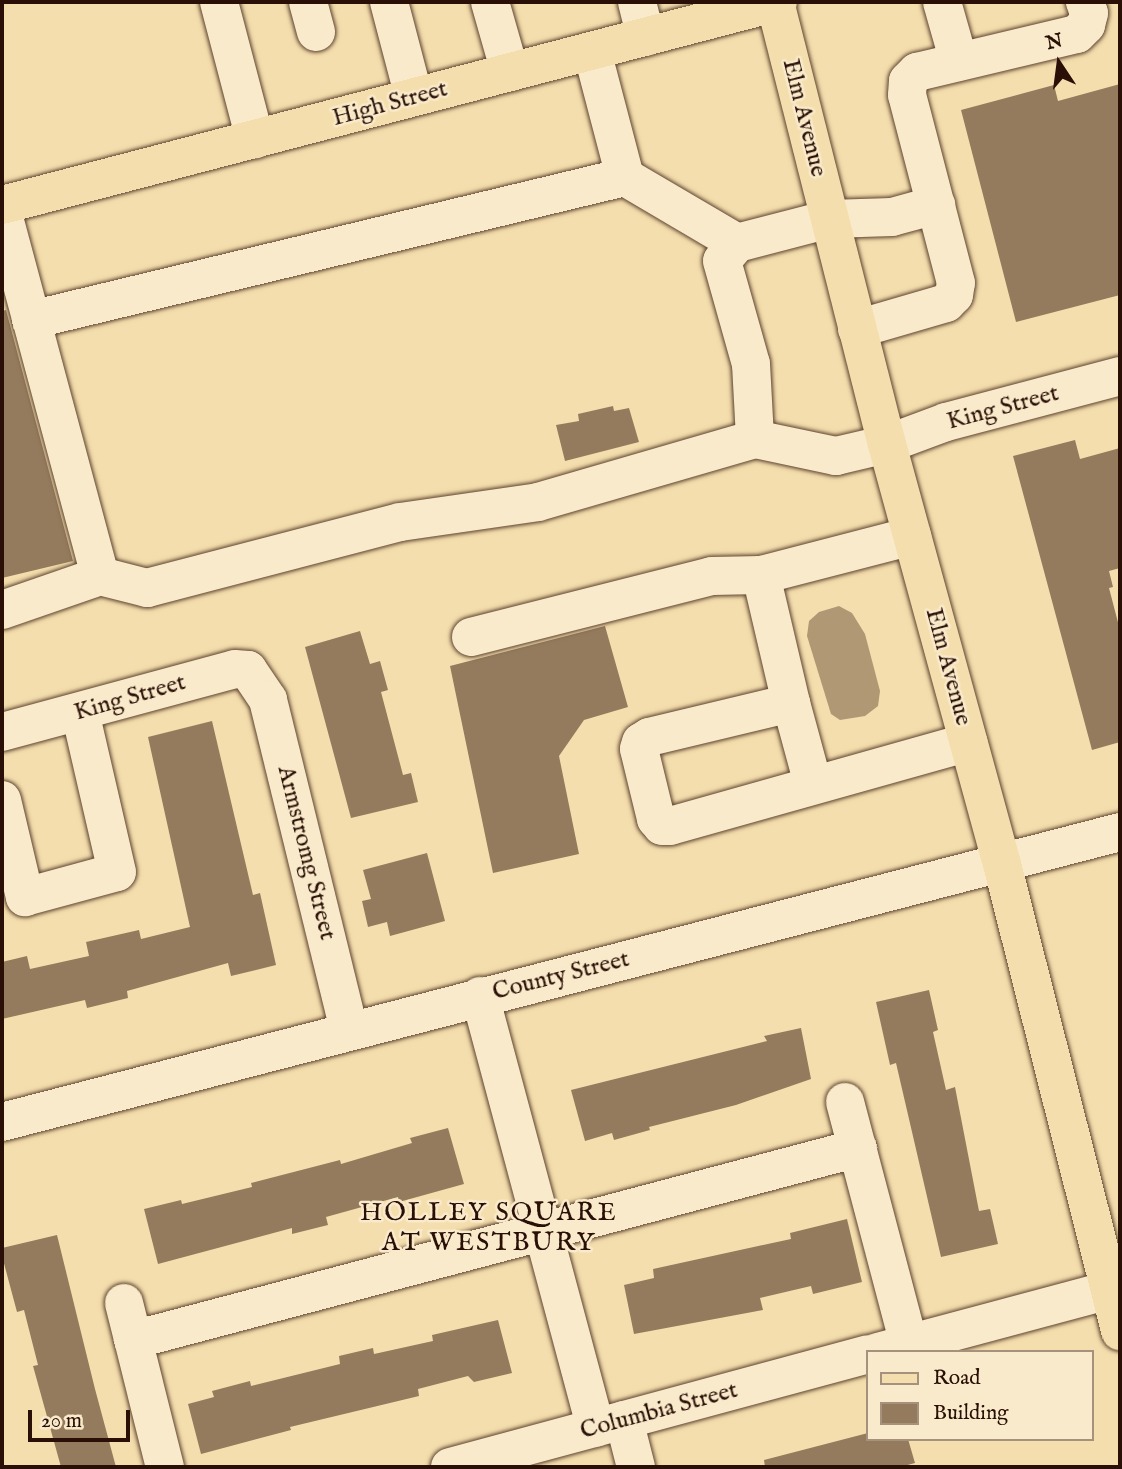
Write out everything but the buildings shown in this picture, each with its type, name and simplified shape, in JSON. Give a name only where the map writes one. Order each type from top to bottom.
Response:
[{"type":"main road","name":"High Street","points":[[2,205],[592,51],[642,19],[776,2]]},
{"type":"main road","name":"Elm Avenue","points":[[776,2],[887,444],[1115,1288],[1120,1331]]},
{"type":"street","points":[[219,2],[255,139]]},
{"type":"street","points":[[389,2],[414,97]]},
{"type":"street","points":[[490,2],[510,72]]},
{"type":"street","points":[[942,2],[958,62]]},
{"type":"street","points":[[857,329],[937,306],[954,295],[956,283],[907,95],[908,81],[917,72],[1077,34],[1086,25],[1088,13],[1085,2]]},
{"type":"street","points":[[592,51],[625,177]]},
{"type":"street","points":[[31,320],[625,177],[737,243]]},
{"type":"street","points":[[2,610],[100,576],[147,588],[400,522],[538,502],[755,439],[751,364],[722,261],[737,243],[830,219],[892,217],[936,205]]},
{"type":"street","points":[[2,210],[100,576]]},
{"type":"street","name":"King Street","points":[[755,439],[836,456],[887,444],[946,422],[1120,376]]},
{"type":"street","points":[[471,637],[712,576],[761,575],[912,536]]},
{"type":"street","points":[[761,575],[813,784]]},
{"type":"street","name":"King Street","points":[[2,732],[235,669],[248,670],[256,678]]},
{"type":"street","name":"Armstromg Street","points":[[256,678],[268,700],[349,1031]]},
{"type":"street","points":[[791,703],[649,737],[641,742],[639,750],[656,819],[662,826],[670,826],[968,742]]},
{"type":"street","points":[[2,800],[25,897],[117,872],[80,712]]},
{"type":"street","name":"County Street","points":[[2,1122],[1120,832]]},
{"type":"street","points":[[480,996],[543,1230],[610,1424],[636,1467]]},
{"type":"street","points":[[845,1102],[858,1148],[894,1348],[1115,1288]]},
{"type":"street","points":[[133,1340],[858,1148]]},
{"type":"street","points":[[124,1303],[165,1467]]},
{"type":"street","name":"Columbia Street","points":[[450,1467],[866,1355]]},
{"type":"shaded area","points":[[839,606],[852,613],[865,634],[880,691],[878,706],[865,716],[840,720],[831,714],[807,636],[809,621],[819,612]]},
{"type":"district","name":"HOLLEY SQUARE AT WESTBURY","points":[[489,1228]]}]
